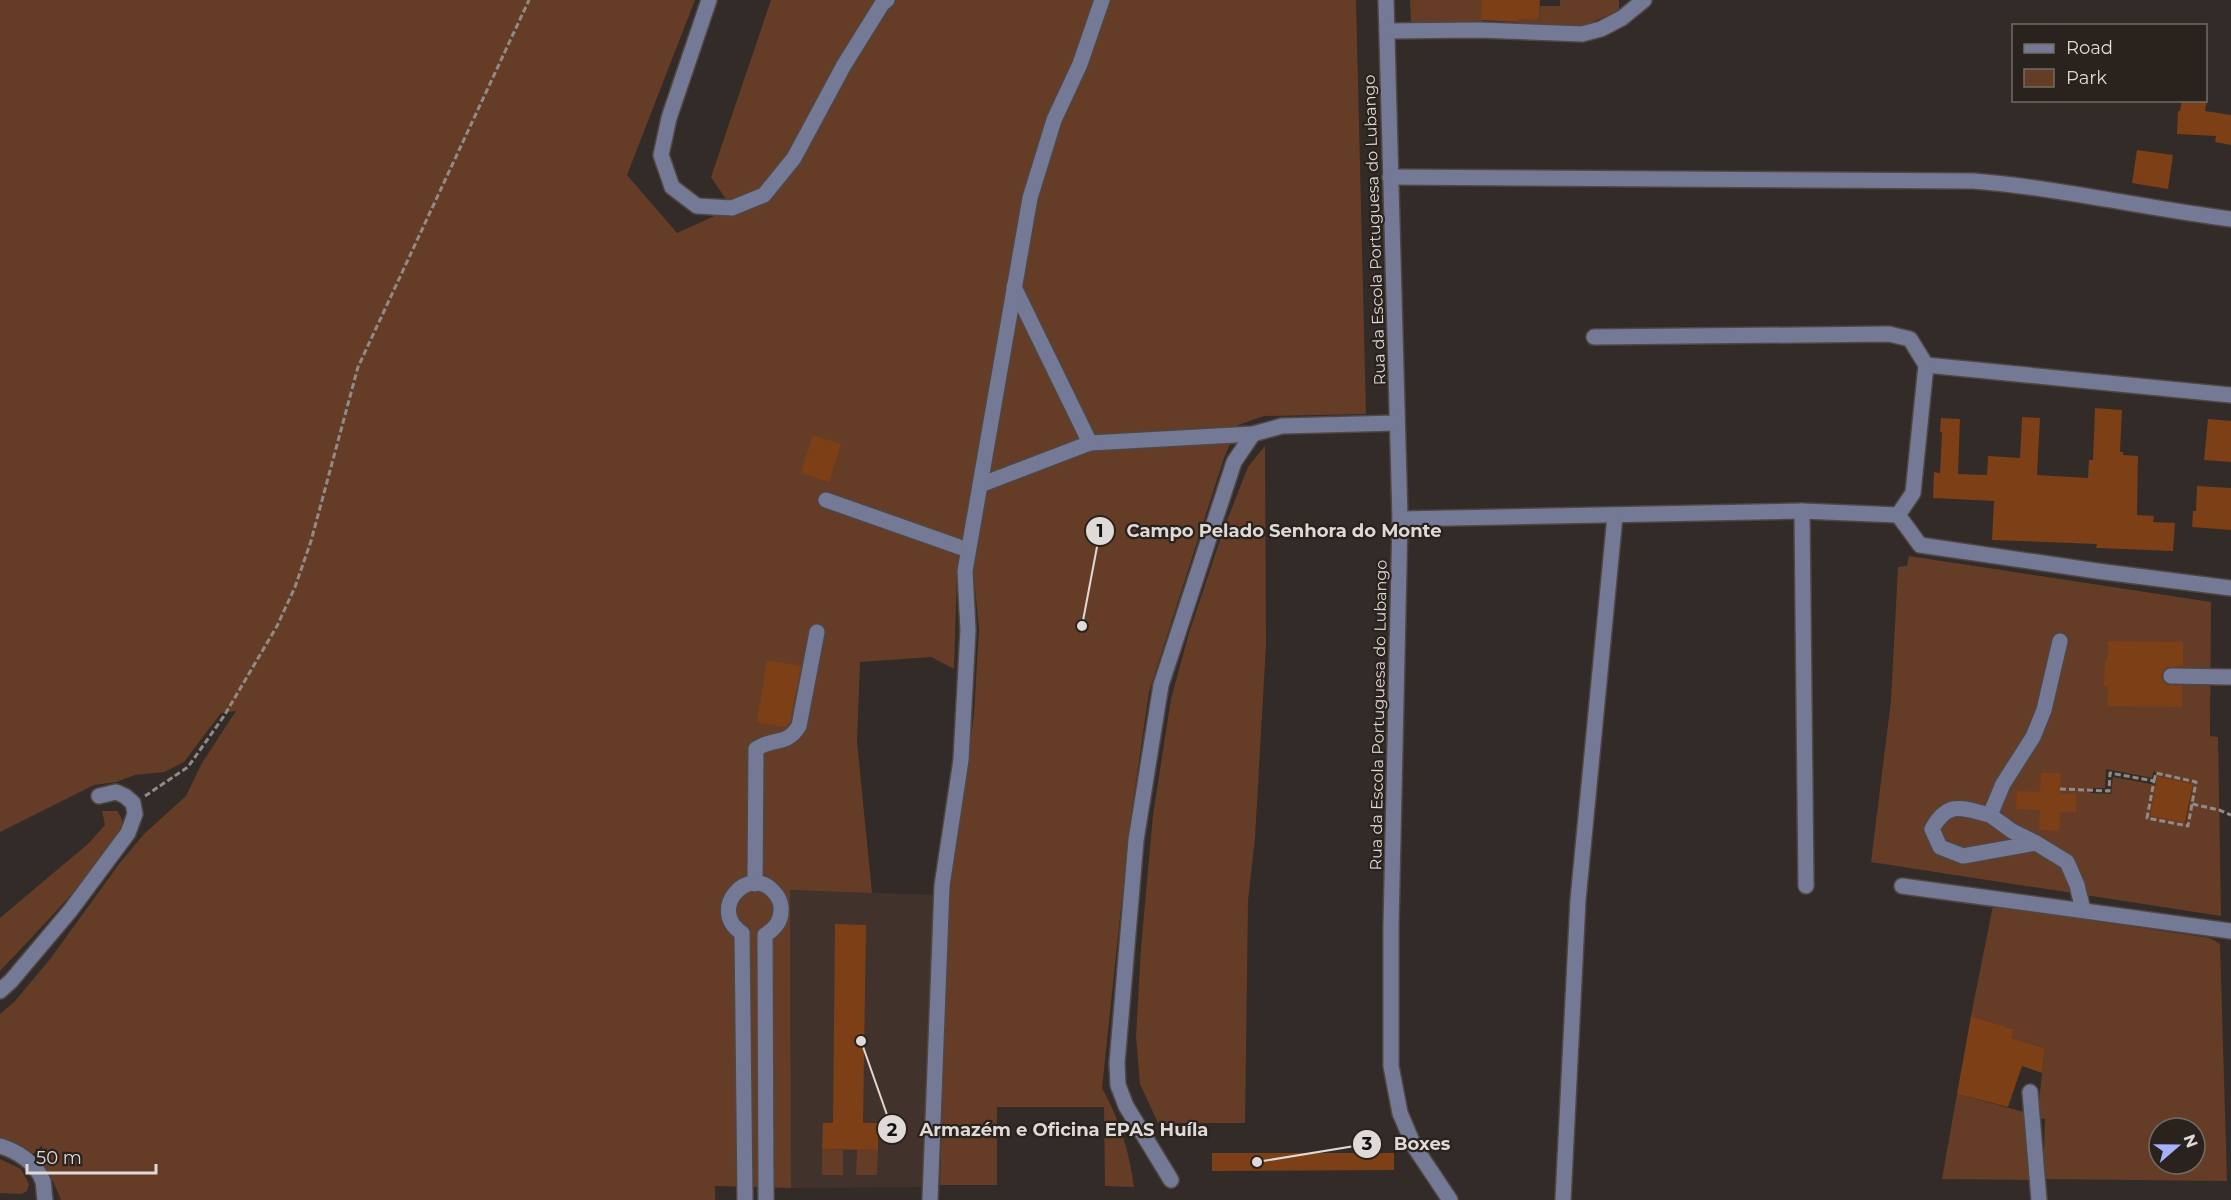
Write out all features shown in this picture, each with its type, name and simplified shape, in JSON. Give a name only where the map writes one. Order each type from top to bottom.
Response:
[{"type":"street","points":[[709,0],[669,118],[661,155],[672,187],[697,206],[732,208],[764,195],[794,158],[844,65],[882,4],[887,0]]},
{"type":"street","points":[[930,1200],[942,886],[961,760],[968,630],[965,571],[968,550],[1030,198],[1054,120],[1080,64],[1102,0]]},
{"type":"street","name":"Rua da Escola Portuguesa do Lubango","points":[[1386,0],[1400,519],[1392,854],[1391,1066],[1400,1113],[1414,1146],[1450,1200]]},
{"type":"street","points":[[1387,31],[1478,30],[1582,34],[1615,22],[1644,0]]},
{"type":"street","points":[[1390,177],[1973,181],[2013,184],[2168,211],[2231,219]]},
{"type":"street","points":[[1014,287],[1090,443]]},
{"type":"street","points":[[1594,337],[1889,334],[1910,339],[1926,365],[1913,493],[1898,515]]},
{"type":"street","points":[[1926,365],[2231,395]]},
{"type":"street","points":[[980,484],[1090,443],[1253,434],[1282,426],[1397,423]]},
{"type":"street","points":[[1171,1180],[1126,1107],[1118,1085],[1117,1063],[1136,840],[1161,685],[1234,462],[1253,434]]},
{"type":"street","points":[[826,500],[968,550]]},
{"type":"street","points":[[1400,519],[1802,511],[1898,515]]},
{"type":"street","points":[[1802,511],[1806,886]]},
{"type":"street","points":[[1898,515],[1920,545],[2231,588]]},
{"type":"street","points":[[1563,1200],[1578,900],[1615,516]]},
{"type":"street","points":[[755,884],[756,749],[763,744],[779,742],[792,737],[799,726],[817,632]]},
{"type":"street","points":[[1990,815],[2003,784],[2033,737],[2044,710],[2060,641]]},
{"type":"street","points":[[2171,676],[2231,677]]},
{"type":"street","points":[[0,991],[70,911],[128,833],[135,814],[133,803],[116,792],[99,796]]},
{"type":"street","points":[[2036,843],[1964,856],[1940,847],[1932,830],[1940,816],[1959,807],[1990,815],[2012,831],[2036,843],[2067,862],[2077,885],[2083,910]]},
{"type":"street","points":[[745,1200],[742,933],[732,923],[729,906],[736,891],[743,886],[755,884],[769,887],[775,893],[781,909],[776,926],[765,935],[766,1200]]},
{"type":"street","points":[[1902,885],[2231,931]]},
{"type":"street","points":[[2030,1092],[2039,1200]]},
{"type":"street","points":[[0,1146],[10,1149],[32,1164],[43,1181],[45,1200]]},
{"type":"path","points":[[133,803],[188,767],[224,716],[276,626],[295,587],[311,541],[358,367],[529,0]]},
{"type":"path","points":[[2060,789],[2109,791],[2110,773],[2154,781]]},
{"type":"path","points":[[2156,773],[2196,782],[2187,826],[2147,818],[2154,781],[2156,773]]},
{"type":"path","points":[[2191,804],[2231,815]]},
{"type":"shaded area","points":[[790,890],[937,895],[924,1187],[791,1188]]},
{"type":"green space","points":[[0,0],[695,0],[627,175],[677,233],[732,208],[711,177],[771,0],[1356,0],[1366,414],[1264,416],[1238,425],[1224,458],[1149,692],[1130,822],[1102,1088],[1123,1136],[1134,1187],[1105,1186],[1104,1107],[997,1107],[997,1185],[940,1185],[949,884],[974,714],[979,629],[973,567],[1017,313],[977,458],[957,571],[954,669],[931,657],[860,662],[857,742],[872,893],[790,890],[791,1188],[715,1186],[715,1200],[61,1200],[40,1160],[23,1146],[0,1137],[0,1014],[15,1001],[51,958],[119,864],[144,834],[186,796],[202,763],[236,711],[221,713],[184,762],[164,772],[135,775],[116,782],[94,785],[0,832]]},
{"type":"green space","points":[[1410,0],[1482,0],[1482,23],[1518,23],[1518,19],[1539,19],[1540,6],[1560,6],[1560,0],[1619,0],[1619,10],[1582,27],[1411,23]]},
{"type":"green space","points":[[1265,446],[1266,644],[1255,838],[1248,900],[1245,1123],[1158,1123],[1140,1084],[1136,1036],[1153,815],[1171,699],[1189,633],[1224,528],[1248,467]]},
{"type":"green space","points":[[1909,556],[2211,602],[2210,736],[2218,737],[2221,916],[1871,862],[1891,701],[1898,567],[1907,566]],"holes":[[[2106,769],[2152,778],[2154,770],[2157,776],[2193,784],[2186,823],[2150,816],[2156,785],[2113,777],[2111,794],[2090,793],[2090,788],[2105,788]]]},
{"type":"green space","points":[[102,811],[117,811],[120,816],[122,824],[117,836],[88,875],[0,971],[0,918],[89,843],[105,825]]},
{"type":"green space","points":[[1993,906],[2210,938],[2220,944],[2227,1181],[2043,1179],[2045,1119],[2037,1118],[2045,1048],[2012,1038],[2014,1029],[1971,1016]]},
{"type":"green space","points":[[1957,1094],[2024,1112],[2032,1180],[1942,1179]]},
{"type":"green space","points":[[822,1149],[843,1150],[843,1175],[822,1175]]},
{"type":"green space","points":[[857,1150],[878,1150],[877,1175],[856,1175]]},
{"type":"green space","points":[[0,1159],[21,1169],[29,1184],[27,1191],[21,1194],[0,1193]]},
{"type":"building","points":[[1482,0],[1540,0],[1539,19],[1518,19],[1518,22],[1481,20]]},
{"type":"building","points":[[2182,102],[2207,102],[2205,111],[2231,115],[2231,145],[2215,142],[2216,136],[2177,134],[2178,111],[2180,111]]},
{"type":"building","points":[[2137,150],[2173,155],[2168,189],[2132,183]]},
{"type":"building","points":[[2095,408],[2122,410],[2120,452],[2123,452],[2123,455],[2138,456],[2137,515],[2154,516],[2153,522],[2175,523],[2173,551],[2096,548],[2097,544],[1992,540],[1994,501],[1933,498],[1934,472],[1940,473],[1941,418],[1960,419],[1958,474],[1987,475],[1988,456],[2020,458],[2022,417],[2040,418],[2037,475],[2088,478],[2089,460],[2093,460]]},
{"type":"building","points":[[2208,419],[2231,421],[2231,462],[2204,460]]},
{"type":"building","points":[[813,435],[841,444],[829,482],[801,473]]},
{"type":"building","points":[[2197,486],[2231,488],[2231,530],[2192,527],[2193,511],[2196,511]]},
{"type":"building","points":[[2108,641],[2183,642],[2183,666],[2167,667],[2161,675],[2167,685],[2182,686],[2182,707],[2107,706],[2108,686],[2104,686]]},
{"type":"building","points":[[767,660],[801,666],[790,722],[785,727],[757,722]]},
{"type":"building","points":[[2041,773],[2061,773],[2060,794],[2076,794],[2076,812],[2060,812],[2059,831],[2039,830],[2040,810],[2016,809],[2017,791],[2040,792]]},
{"type":"building","points":[[2157,776],[2193,784],[2185,823],[2150,816]]},
{"type":"building","points":[[835,924],[866,925],[863,1123],[878,1123],[878,1150],[822,1149],[823,1123],[833,1123]]},
{"type":"building","points":[[1971,1016],[2014,1029],[2012,1038],[2045,1048],[2042,1073],[2022,1066],[2008,1107],[1957,1094]]},
{"type":"building","points":[[1212,1153],[1394,1153],[1394,1170],[1212,1171]]},
{"type":"place","name":"Campo Pelado Senhora do Monte","points":[[1082,626]]},
{"type":"place","name":"Armazém e Oficina EPAS Huíla","points":[[861,1041]]},
{"type":"place","name":"Boxes","points":[[1257,1162]]}]
